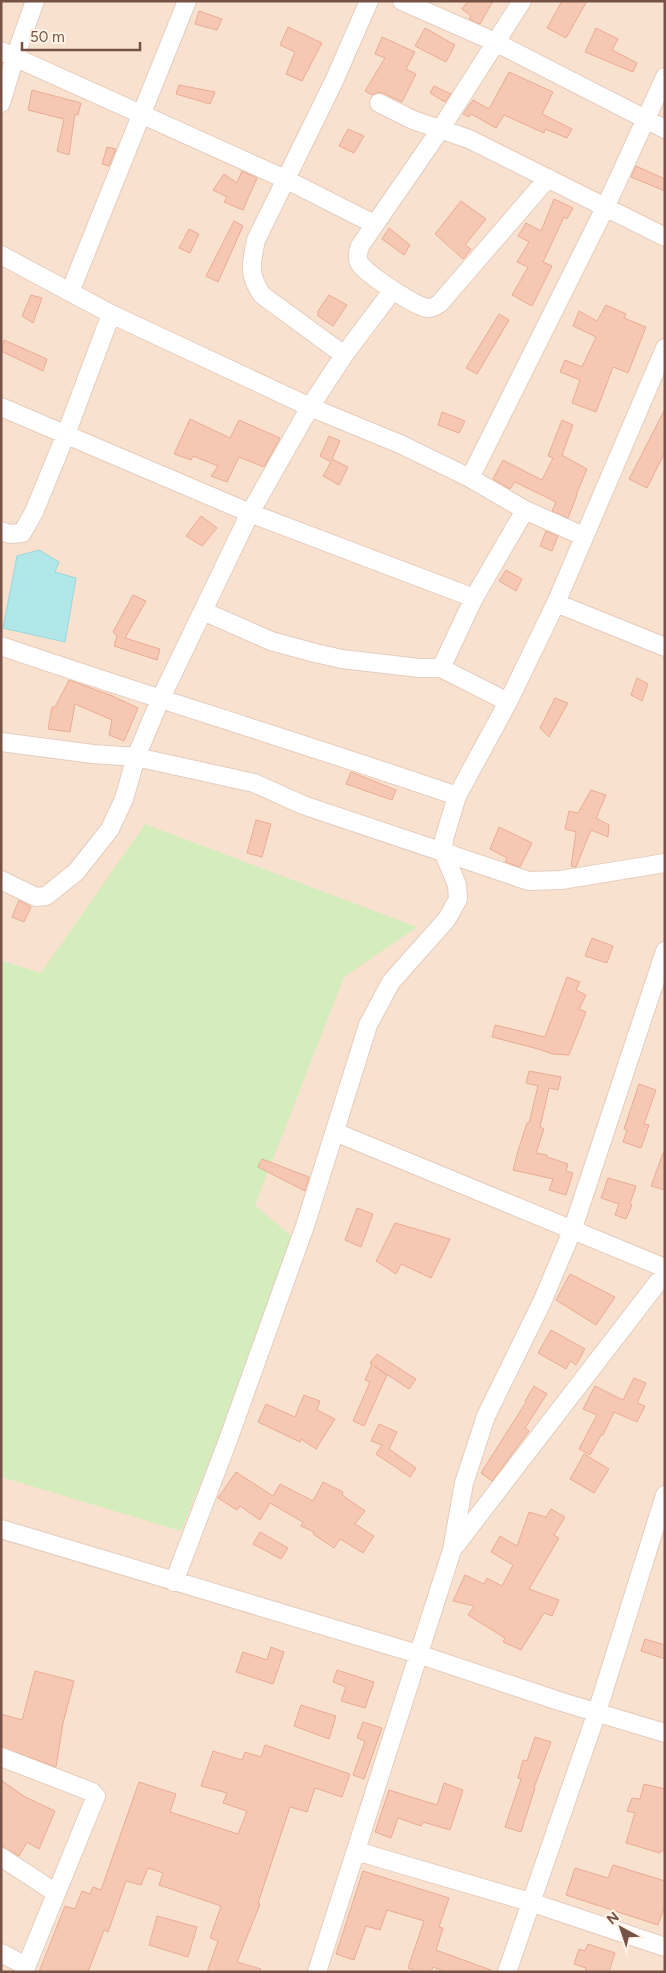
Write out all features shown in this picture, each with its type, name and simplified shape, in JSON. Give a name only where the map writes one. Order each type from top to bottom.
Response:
[{"type":"street","points":[[1,103],[8,54],[35,1]]},
{"type":"street","points":[[70,292],[187,1]]},
{"type":"street","points":[[344,355],[262,295],[254,283],[251,267],[256,240],[334,81],[369,1]]},
{"type":"street","points":[[402,1],[495,42],[665,128]]},
{"type":"street","points":[[522,1],[440,130],[360,246],[357,256],[360,264],[368,272],[418,306],[430,308],[440,303],[548,178]]},
{"type":"street","points":[[8,54],[286,179],[374,224]]},
{"type":"street","points":[[470,478],[605,208],[665,77]]},
{"type":"street","points":[[379,103],[413,120],[469,139],[665,237]]},
{"type":"street","points":[[1,255],[111,314],[310,407],[400,444],[470,478],[524,510],[583,536]]},
{"type":"street","points":[[1,880],[36,897],[46,896],[76,872],[110,830],[124,799],[136,757],[160,700],[250,513],[310,407],[344,355],[393,290]]},
{"type":"street","points":[[1,531],[10,534],[22,533],[29,523],[66,434],[111,314]]},
{"type":"street","points":[[174,1582],[228,1440],[305,1226],[368,1025],[391,982],[447,919],[458,899],[457,886],[443,851],[444,839],[457,796],[508,702],[556,603],[583,536],[665,348]]},
{"type":"street","points":[[1,407],[250,513],[474,598]]},
{"type":"street","points":[[441,668],[474,598],[524,510]]},
{"type":"street","points":[[556,603],[665,647]]},
{"type":"street","points":[[203,611],[271,641],[315,653],[342,659],[419,668],[441,668],[508,702]]},
{"type":"street","points":[[2,649],[347,758],[457,796]]},
{"type":"street","points":[[1,742],[93,754],[136,757],[254,783],[303,805],[529,881],[561,880],[665,863]]},
{"type":"street","points":[[316,1972],[452,1550],[464,1483],[486,1416],[542,1302],[572,1231],[665,951]]},
{"type":"street","points":[[335,1132],[665,1268]]},
{"type":"street","points":[[452,1550],[665,1273]]},
{"type":"street","points":[[507,1972],[597,1712],[665,1495]]},
{"type":"street","points":[[1,1529],[418,1654],[562,1702],[665,1733]]},
{"type":"street","points":[[1,1757],[96,1796],[25,1969],[1,1953]]},
{"type":"street","points":[[356,1851],[530,1902],[665,1947]]},
{"type":"street","points":[[1,1857],[56,1893]]},
{"type":"shaded area","points":[[1,1],[665,1],[665,1972],[1,1972]]},
{"type":"green space","points":[[145,824],[417,927],[344,977],[255,1205],[299,1243],[181,1531],[1,1477],[1,960],[41,973]]},
{"type":"water","points":[[39,550],[59,562],[55,572],[76,578],[65,642],[3,628],[17,556]]},
{"type":"building","points":[[468,1],[493,1],[480,24],[469,19],[471,16],[462,9]]},
{"type":"building","points":[[562,1],[587,1],[566,38],[547,28]]},
{"type":"building","points":[[199,11],[222,19],[217,30],[195,24]]},
{"type":"building","points":[[288,27],[322,43],[302,81],[286,74],[295,52],[280,45]]},
{"type":"building","points":[[425,28],[455,45],[446,62],[415,46]]},
{"type":"building","points":[[596,28],[618,39],[612,50],[637,63],[633,72],[585,52]]},
{"type":"building","points":[[382,37],[415,52],[406,69],[416,74],[402,102],[383,93],[378,92],[372,95],[365,91],[385,58],[375,54]]},
{"type":"building","points":[[509,72],[553,92],[542,114],[572,129],[567,138],[545,129],[544,133],[504,115],[496,128],[471,114],[469,117],[463,114],[473,100],[489,109]]},
{"type":"building","points":[[179,85],[215,92],[210,104],[176,94]]},
{"type":"building","points":[[434,86],[451,94],[445,102],[430,93]]},
{"type":"building","points":[[32,90],[81,103],[78,115],[75,114],[69,155],[57,151],[64,119],[28,110]]},
{"type":"building","points":[[348,129],[364,136],[354,153],[339,146]]},
{"type":"building","points":[[107,147],[116,149],[109,166],[102,164]]},
{"type":"building","points":[[636,166],[665,179],[665,191],[631,177]]},
{"type":"building","points":[[242,171],[257,178],[243,210],[224,202],[227,197],[213,190],[224,174],[237,183]]},
{"type":"building","points":[[554,199],[573,208],[567,219],[564,217],[543,262],[552,266],[532,306],[512,295],[528,267],[517,262],[529,242],[518,236],[526,223],[541,231]]},
{"type":"building","points":[[461,201],[486,219],[465,245],[471,249],[463,259],[435,234]]},
{"type":"building","points":[[234,221],[243,226],[218,282],[206,276]]},
{"type":"building","points":[[389,228],[410,245],[404,255],[382,239]]},
{"type":"building","points":[[189,229],[199,234],[190,253],[179,248]]},
{"type":"building","points":[[31,295],[42,298],[33,323],[22,316]]},
{"type":"building","points":[[329,295],[347,305],[333,326],[318,316],[318,311]]},
{"type":"building","points":[[606,305],[626,314],[624,318],[646,327],[628,373],[613,367],[596,412],[572,403],[580,380],[560,372],[565,360],[582,367],[596,337],[573,326],[579,311],[597,321]]},
{"type":"building","points":[[499,314],[509,320],[477,374],[466,368]]},
{"type":"building","points":[[4,340],[47,359],[43,371],[1,351]]},
{"type":"building","points":[[665,409],[665,452],[647,488],[629,479]]},
{"type":"building","points":[[442,412],[465,421],[459,433],[438,425]]},
{"type":"building","points":[[190,419],[230,438],[239,420],[280,438],[264,467],[239,457],[227,482],[211,476],[218,466],[193,456],[191,460],[174,454]]},
{"type":"building","points":[[562,420],[573,425],[562,455],[587,469],[568,518],[552,511],[556,502],[515,482],[510,489],[493,479],[503,460],[542,480],[553,458],[548,456]]},
{"type":"building","points":[[329,436],[340,441],[332,459],[348,467],[339,485],[323,476],[331,462],[320,456]]},
{"type":"building","points":[[201,516],[217,528],[202,546],[186,536]]},
{"type":"building","points":[[546,531],[558,536],[552,551],[540,546]]},
{"type":"building","points":[[506,570],[522,579],[516,591],[499,581]]},
{"type":"building","points":[[133,595],[146,601],[125,638],[160,649],[157,660],[114,646],[117,636],[113,632]]},
{"type":"building","points":[[637,678],[648,684],[642,701],[631,695]]},
{"type":"building","points":[[69,680],[110,695],[138,708],[124,741],[109,735],[112,720],[75,704],[70,732],[48,729],[52,707],[55,707]]},
{"type":"building","points":[[555,698],[568,703],[549,737],[540,728]]},
{"type":"building","points":[[351,772],[396,790],[392,800],[346,784]]},
{"type":"building","points":[[591,790],[606,795],[596,818],[609,825],[608,837],[591,830],[575,867],[571,866],[576,832],[565,829],[569,811],[578,813]]},
{"type":"building","points":[[256,820],[271,824],[262,857],[247,853]]},
{"type":"building","points":[[499,827],[532,843],[520,867],[505,862],[507,858],[490,849]]},
{"type":"building","points":[[19,900],[31,907],[24,922],[12,917]]},
{"type":"building","points":[[592,938],[613,946],[607,963],[585,956]]},
{"type":"building","points":[[567,977],[580,982],[576,990],[586,995],[579,1009],[586,1012],[569,1055],[553,1054],[492,1037],[495,1025],[545,1037]]},
{"type":"building","points":[[529,1071],[561,1077],[558,1090],[549,1088],[540,1127],[544,1129],[536,1153],[547,1155],[547,1157],[568,1164],[566,1171],[573,1173],[566,1195],[549,1190],[553,1179],[513,1170],[527,1123],[529,1123],[538,1086],[526,1083]]},
{"type":"building","points":[[639,1084],[656,1090],[644,1124],[649,1125],[641,1148],[623,1142],[627,1130],[624,1129]]},
{"type":"building","points":[[663,1153],[665,1153],[665,1190],[651,1186]]},
{"type":"building","points":[[262,1159],[309,1177],[305,1191],[258,1167]]},
{"type":"building","points":[[608,1178],[636,1186],[630,1204],[632,1205],[626,1219],[615,1215],[619,1204],[601,1198]]},
{"type":"building","points":[[357,1208],[373,1214],[361,1247],[345,1240]]},
{"type":"building","points":[[395,1223],[450,1239],[431,1278],[401,1264],[396,1274],[376,1261]]},
{"type":"building","points":[[570,1274],[615,1297],[596,1325],[556,1300]]},
{"type":"building","points":[[551,1330],[585,1349],[576,1365],[570,1361],[566,1369],[538,1353]]},
{"type":"building","points":[[377,1354],[416,1379],[409,1389],[374,1366],[387,1375],[364,1426],[353,1421],[370,1382],[365,1380],[372,1364],[370,1363]]},
{"type":"building","points":[[634,1378],[646,1383],[637,1403],[645,1406],[637,1422],[614,1412],[603,1435],[601,1435],[590,1455],[579,1449],[597,1415],[583,1409],[595,1386],[623,1400]]},
{"type":"building","points":[[534,1386],[547,1394],[525,1428],[529,1431],[492,1481],[481,1473]]},
{"type":"building","points":[[304,1395],[320,1401],[317,1410],[335,1419],[316,1449],[301,1439],[300,1442],[258,1422],[266,1404],[295,1417]]},
{"type":"building","points":[[379,1424],[397,1432],[389,1449],[416,1468],[410,1477],[376,1454],[382,1445],[371,1441]]},
{"type":"building","points":[[584,1454],[609,1469],[594,1493],[570,1479]]},
{"type":"building","points":[[236,1472],[273,1496],[280,1484],[313,1501],[323,1482],[343,1492],[342,1495],[365,1511],[355,1524],[374,1536],[363,1553],[340,1539],[334,1548],[313,1534],[314,1532],[301,1526],[303,1522],[270,1503],[260,1520],[240,1506],[237,1510],[218,1498]]},
{"type":"building","points":[[551,1509],[565,1517],[554,1535],[559,1538],[529,1589],[559,1600],[552,1616],[544,1613],[521,1650],[503,1642],[505,1638],[468,1615],[474,1606],[453,1601],[465,1575],[484,1584],[487,1578],[502,1586],[513,1565],[491,1552],[500,1536],[517,1546],[529,1512],[546,1517]]},
{"type":"building","points":[[260,1532],[288,1548],[281,1559],[253,1544]]},
{"type":"building","points":[[645,1639],[665,1645],[665,1659],[641,1651]]},
{"type":"building","points":[[271,1647],[284,1652],[273,1684],[236,1672],[243,1652],[267,1660]]},
{"type":"building","points":[[337,1670],[374,1682],[365,1708],[341,1701],[346,1687],[333,1682]]},
{"type":"building","points":[[35,1671],[74,1681],[63,1723],[56,1767],[1,1747],[1,1714],[22,1720]]},
{"type":"building","points":[[301,1705],[336,1716],[329,1739],[294,1726]]},
{"type":"building","points":[[363,1722],[382,1728],[364,1779],[353,1775],[365,1741],[357,1738]]},
{"type":"building","points":[[535,1737],[551,1742],[534,1788],[521,1832],[505,1827],[521,1779],[518,1778],[523,1760],[527,1761]]},
{"type":"building","points":[[265,1745],[350,1774],[342,1797],[315,1788],[307,1812],[290,1807],[258,1903],[260,1904],[237,1962],[261,1969],[260,1972],[207,1972],[218,1941],[210,1938],[221,1906],[159,1885],[163,1873],[148,1868],[141,1885],[126,1881],[108,1932],[104,1930],[88,1972],[39,1972],[65,1906],[75,1909],[82,1891],[90,1894],[93,1887],[101,1890],[139,1782],[176,1794],[170,1812],[238,1834],[247,1811],[223,1803],[227,1793],[201,1786],[213,1751],[242,1760],[245,1752],[261,1757]]},
{"type":"building","points":[[1,1780],[25,1797],[55,1811],[39,1849],[27,1842],[19,1856],[1,1846]]},
{"type":"building","points":[[444,1783],[463,1790],[450,1830],[423,1822],[421,1826],[398,1818],[391,1838],[375,1832],[389,1790],[437,1805]]},
{"type":"building","points":[[644,1784],[665,1789],[665,1852],[661,1850],[660,1853],[626,1843],[635,1813],[627,1811],[632,1798],[640,1799]]},
{"type":"building","points":[[613,1865],[665,1881],[665,1905],[658,1925],[566,1895],[575,1868],[608,1878]]},
{"type":"building","points":[[363,1871],[449,1898],[439,1927],[443,1928],[436,1950],[491,1970],[491,1972],[446,1972],[433,1967],[431,1972],[418,1972],[408,1968],[424,1921],[387,1910],[380,1930],[366,1926],[354,1960],[336,1954]]},
{"type":"building","points":[[157,1916],[197,1927],[188,1957],[149,1945]]},
{"type":"building","points":[[588,1944],[615,1953],[609,1972],[585,1972],[586,1968],[574,1964],[579,1949],[585,1951]]}]
